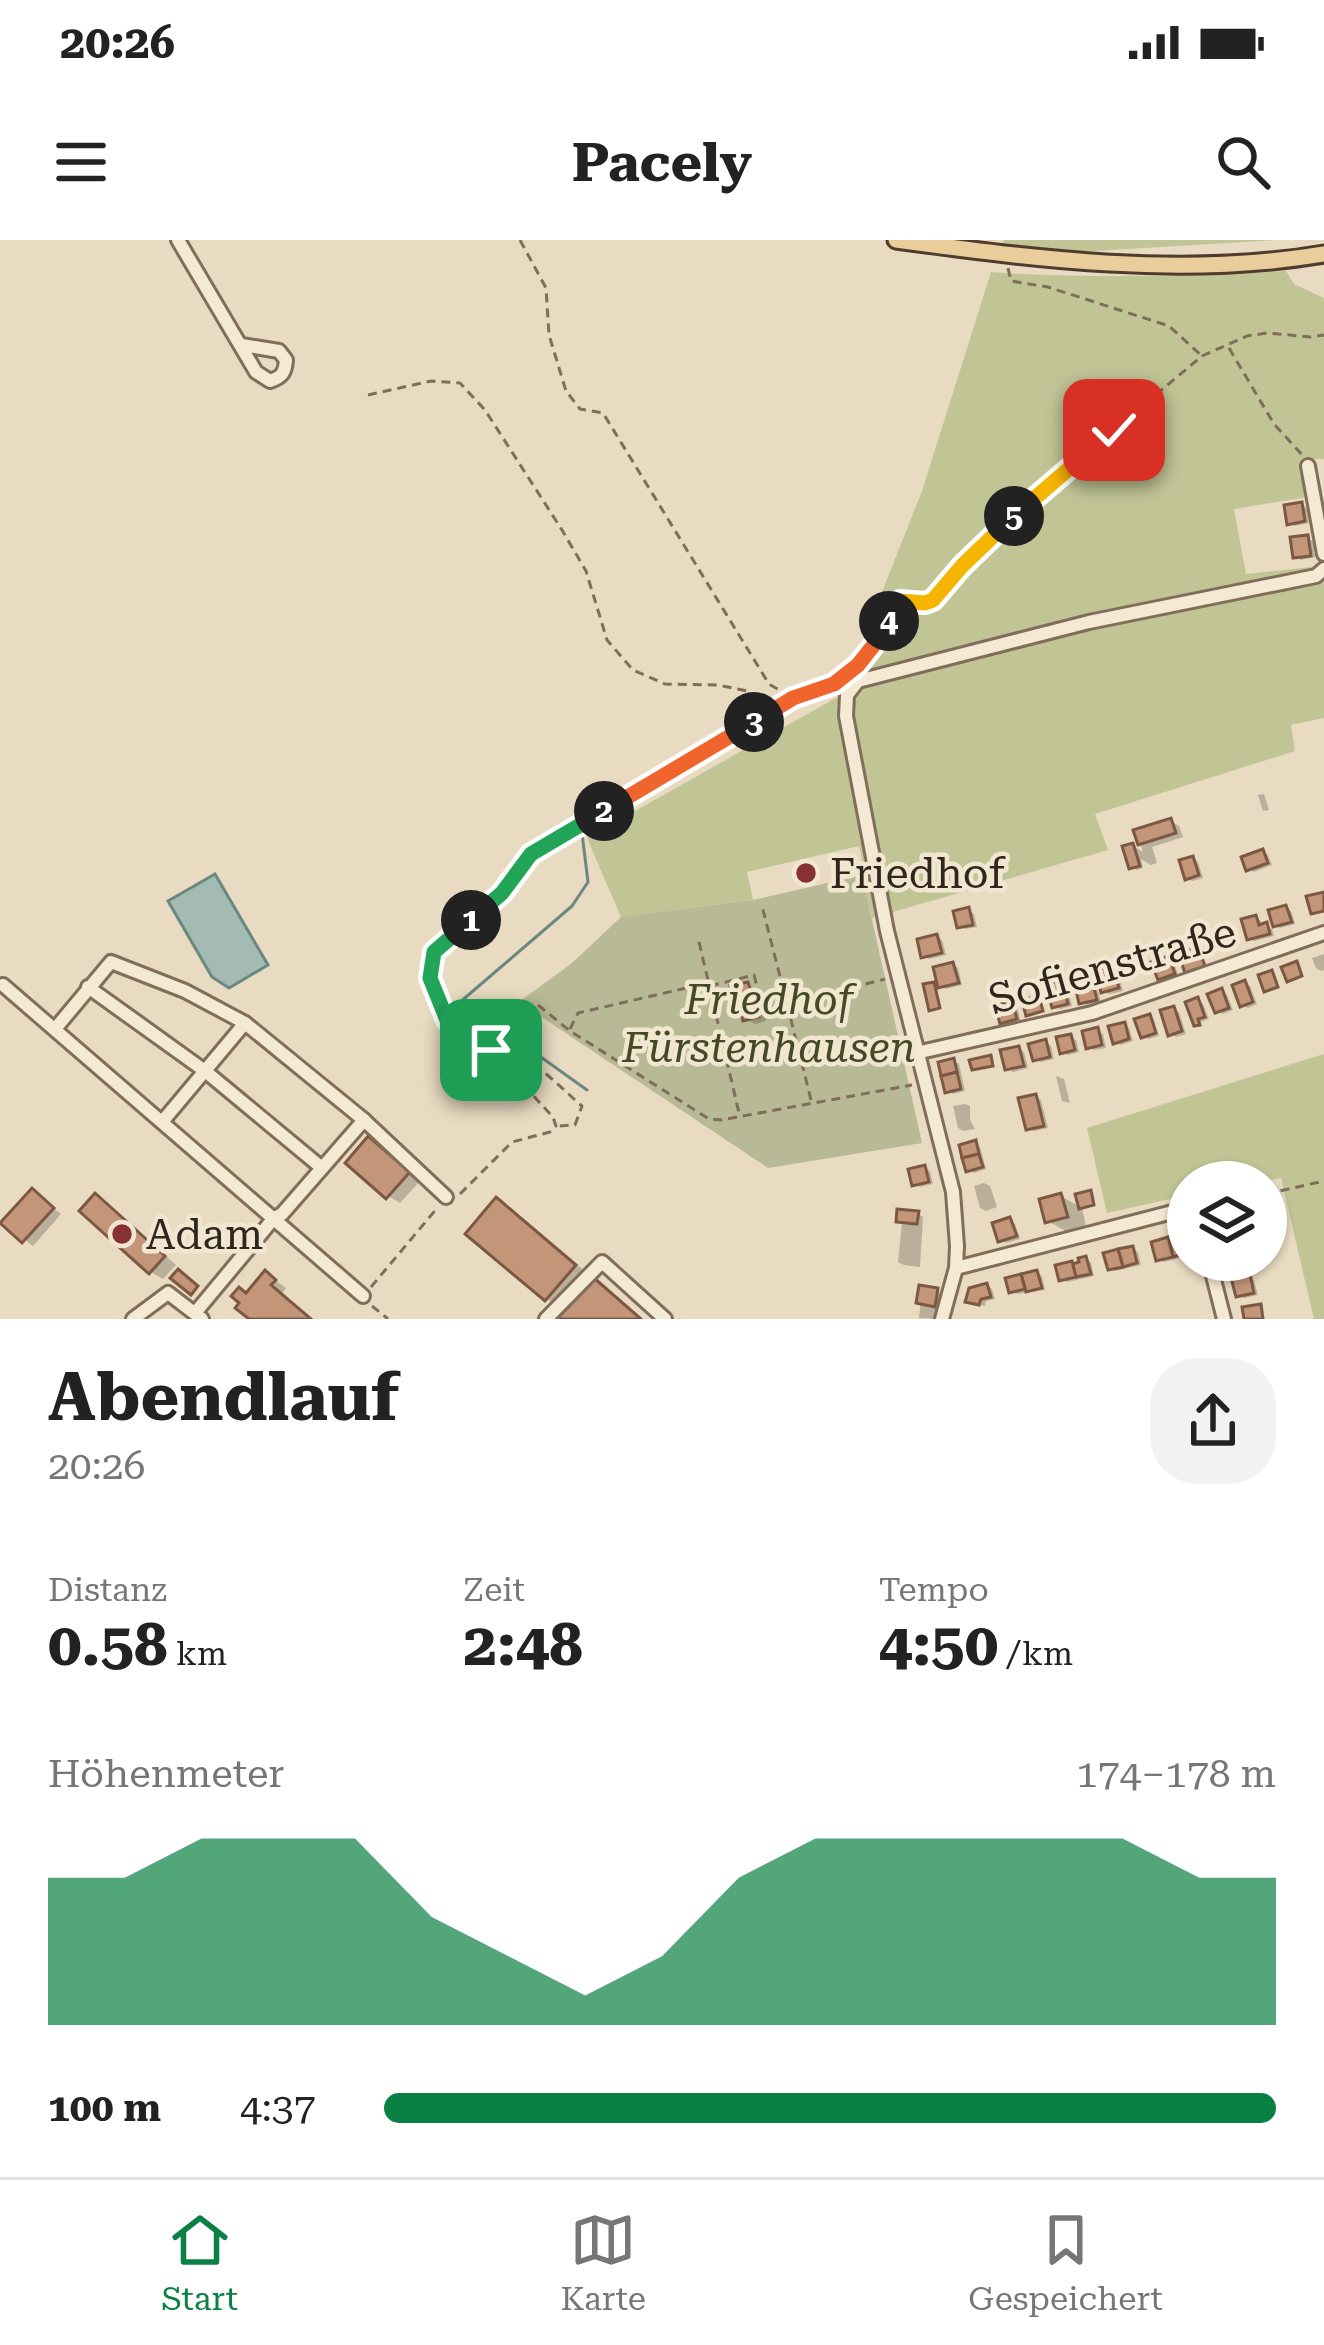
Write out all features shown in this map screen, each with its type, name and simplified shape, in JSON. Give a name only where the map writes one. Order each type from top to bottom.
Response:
[{"type":"main road","points":[[896,240],[1005,254],[1197,265],[1324,254]]},
{"type":"street","points":[[178,240],[263,384],[285,371],[286,360],[279,351],[242,345]]},
{"type":"street","points":[[1308,466],[1324,554]]},
{"type":"street","points":[[942,1319],[956,1268],[953,1192],[898,976],[846,716],[847,695],[858,681],[1089,622],[1316,576],[1324,569]]},
{"type":"street","name":"Sofienstraße","points":[[916,1052],[1091,1013],[1324,933]]},
{"type":"street","points":[[55,1029],[111,962],[185,991],[244,1023],[453,1195]]},
{"type":"street","points":[[3,985],[363,1296]]},
{"type":"street","points":[[88,987],[205,1071],[322,1168]]},
{"type":"street","points":[[162,1122],[244,1023]]},
{"type":"street","points":[[133,1319],[168,1293],[198,1316],[274,1218],[364,1120]]},
{"type":"street","points":[[956,1268],[1167,1213]]},
{"type":"street","points":[[546,1319],[602,1262],[665,1319]]},
{"type":"street","points":[[1214,1281],[1224,1319]]},
{"type":"path","points":[[520,240],[546,288],[549,335],[566,391],[580,410],[603,413],[769,684],[793,698]]},
{"type":"path","points":[[1005,254],[1012,281],[1048,287],[1168,326],[1202,356]]},
{"type":"path","points":[[556,1126],[491,1050],[447,1020],[430,978],[434,952],[502,893],[531,854],[793,698],[834,684],[858,665],[884,632],[900,601],[933,600],[1040,492],[1202,356],[1247,336],[1324,335]]},
{"type":"path","points":[[1228,346],[1274,424],[1308,466]]},
{"type":"path","points":[[368,395],[431,381],[460,383],[485,410],[562,530],[586,571],[608,640],[633,670],[665,684],[747,691],[773,711]]},
{"type":"path","points":[[762,906],[812,1103]]},
{"type":"path","points":[[699,942],[740,1115]]},
{"type":"path","points":[[570,1031],[578,1013],[754,975],[763,1010],[898,976]]},
{"type":"path","points":[[538,1005],[570,1031],[709,1119],[924,1082]]},
{"type":"path","points":[[388,1319],[363,1296],[453,1195],[512,1142],[556,1126],[575,1125],[581,1106],[526,1059],[491,1050]]},
{"type":"path","points":[[1287,1189],[1324,1181]]},
{"type":"green space","points":[[1004,240],[1277,240],[996,257]]},
{"type":"green space","points":[[1286,271],[1294,284],[1324,298],[1324,459],[1313,459],[1303,467],[1308,497],[1234,509],[1246,574],[1321,566],[1324,718],[1291,725],[1295,751],[1095,814],[1108,850],[872,918],[859,846],[747,872],[753,900],[621,917],[587,838],[841,695],[922,491],[991,272],[1138,276]]},
{"type":"green space","name":"Friedhof Fürstenhausen","points":[[862,875],[922,1143],[768,1168],[519,1002],[572,963],[621,917],[753,900]]},
{"type":"green space","points":[[1324,1054],[1324,1319],[1314,1319],[1287,1204],[1287,1161],[1167,1161],[1167,1200],[1107,1213],[1087,1128]]},
{"type":"water","points":[[215,874],[268,965],[229,988],[212,977],[168,901]]},
{"type":"building","points":[[1302,502],[1305,521],[1287,525],[1284,505]]},
{"type":"building","points":[[1308,535],[1311,556],[1293,558],[1290,537]]},
{"type":"building","points":[[1171,818],[1176,833],[1138,845],[1133,830]]},
{"type":"building","points":[[1133,843],[1140,866],[1129,869],[1122,846]]},
{"type":"building","points":[[1263,849],[1268,863],[1246,871],[1241,857]]},
{"type":"building","points":[[1193,856],[1199,875],[1185,880],[1179,860]]},
{"type":"building","points":[[1324,892],[1324,911],[1311,914],[1306,896]]},
{"type":"building","points":[[1286,905],[1292,922],[1273,927],[1268,910]]},
{"type":"building","points":[[969,907],[973,925],[957,928],[953,911]]},
{"type":"building","points":[[1256,915],[1259,925],[1267,922],[1270,934],[1247,940],[1241,919]]},
{"type":"building","points":[[937,934],[942,953],[921,958],[917,939]]},
{"type":"building","points":[[1198,947],[1205,966],[1185,973],[1178,953]]},
{"type":"building","points":[[1169,956],[1175,974],[1158,980],[1151,962]]},
{"type":"building","points":[[1297,961],[1302,976],[1287,982],[1281,967]]},
{"type":"building","points":[[953,962],[959,983],[938,988],[933,967]]},
{"type":"building","points":[[1113,966],[1119,988],[1101,993],[1096,970]]},
{"type":"building","points":[[1272,970],[1278,987],[1264,992],[1258,975]]},
{"type":"building","points":[[1062,980],[1068,1004],[1052,1008],[1046,984]]},
{"type":"building","points":[[1092,980],[1097,1000],[1079,1004],[1075,985]]},
{"type":"building","points":[[1245,980],[1253,1002],[1240,1007],[1232,985]]},
{"type":"building","points":[[748,982],[759,1017],[743,1021],[730,986]]},
{"type":"building","points":[[934,982],[940,1008],[929,1011],[923,984]]},
{"type":"building","points":[[1222,988],[1229,1008],[1215,1013],[1207,994]]},
{"type":"building","points":[[1039,996],[1043,1011],[1026,1016],[1022,1000]]},
{"type":"building","points":[[1198,997],[1205,1017],[1194,1026],[1185,1002]]},
{"type":"building","points":[[1012,1001],[1017,1019],[1000,1024],[995,1005]]},
{"type":"building","points":[[1174,1006],[1182,1031],[1168,1036],[1160,1010]]},
{"type":"building","points":[[1150,1014],[1156,1033],[1141,1038],[1134,1019]]},
{"type":"building","points":[[1125,1022],[1129,1039],[1113,1044],[1108,1026]]},
{"type":"building","points":[[1098,1027],[1102,1045],[1086,1049],[1082,1031]]},
{"type":"building","points":[[1071,1034],[1075,1050],[1060,1054],[1056,1037]]},
{"type":"building","points":[[1046,1039],[1050,1057],[1033,1061],[1028,1044]]},
{"type":"building","points":[[1019,1046],[1024,1066],[1005,1070],[1000,1050]]},
{"type":"building","points":[[991,1055],[993,1066],[972,1070],[969,1060]]},
{"type":"building","points":[[954,1058],[957,1072],[941,1076],[938,1062]]},
{"type":"building","points":[[957,1072],[961,1089],[945,1093],[941,1076]]},
{"type":"building","points":[[1036,1094],[1044,1126],[1026,1130],[1018,1098]]},
{"type":"building","points":[[368,1136],[410,1172],[386,1199],[345,1163]]},
{"type":"building","points":[[976,1140],[979,1154],[962,1158],[959,1145]]},
{"type":"building","points":[[979,1154],[983,1167],[966,1172],[962,1158]]},
{"type":"building","points":[[925,1165],[929,1182],[912,1186],[908,1169]]},
{"type":"building","points":[[32,1188],[54,1208],[22,1243],[0,1223]]},
{"type":"building","points":[[1091,1190],[1094,1205],[1079,1209],[1075,1194]]},
{"type":"building","name":"Adam","points":[[95,1193],[165,1256],[149,1274],[79,1211]]},
{"type":"building","points":[[1061,1193],[1068,1217],[1045,1223],[1039,1199]]},
{"type":"building","points":[[496,1197],[576,1265],[545,1301],[465,1234]]},
{"type":"building","points":[[897,1209],[919,1211],[917,1224],[896,1222]]},
{"type":"building","points":[[1010,1217],[1017,1236],[998,1242],[992,1223]]},
{"type":"building","points":[[1167,1237],[1167,1258],[1156,1261],[1151,1242]]},
{"type":"building","points":[[1133,1246],[1137,1263],[1123,1267],[1118,1249]]},
{"type":"building","points":[[1118,1249],[1123,1267],[1108,1270],[1103,1253]]},
{"type":"building","points":[[1086,1256],[1091,1274],[1076,1277],[1072,1264]]},
{"type":"building","points":[[1072,1261],[1076,1277],[1059,1281],[1055,1265]]},
{"type":"building","points":[[178,1269],[198,1286],[191,1295],[170,1278]]},
{"type":"building","points":[[265,1270],[276,1280],[271,1285],[311,1319],[249,1319],[235,1308],[239,1303],[231,1296],[239,1287],[246,1293]]},
{"type":"building","points":[[1037,1270],[1042,1288],[1026,1292],[1021,1274]]},
{"type":"building","points":[[1021,1274],[1025,1289],[1009,1293],[1005,1278]]},
{"type":"building","points":[[594,1278],[641,1319],[557,1319]]},
{"type":"building","points":[[1232,1281],[1251,1281],[1254,1293],[1236,1297]]},
{"type":"building","points":[[987,1283],[991,1297],[981,1299],[979,1305],[965,1302],[969,1288]]},
{"type":"building","points":[[919,1285],[938,1288],[935,1307],[916,1303]]},
{"type":"building","points":[[1261,1304],[1263,1319],[1244,1319],[1242,1307]]},
{"type":"waterway","points":[[587,1090],[459,1003],[572,906],[588,882],[582,833],[678,772]]},
{"type":"place","name":"Friedhof","points":[[806,873]]},
{"type":"place","name":"Adam","points":[[122,1234]]},
{"type":"route","points":[[491,1050],[447,1020],[430,978],[434,952],[502,893],[531,854],[793,698],[834,684],[858,665],[884,632],[900,601],[933,600],[1040,492],[1114,430]]}]
